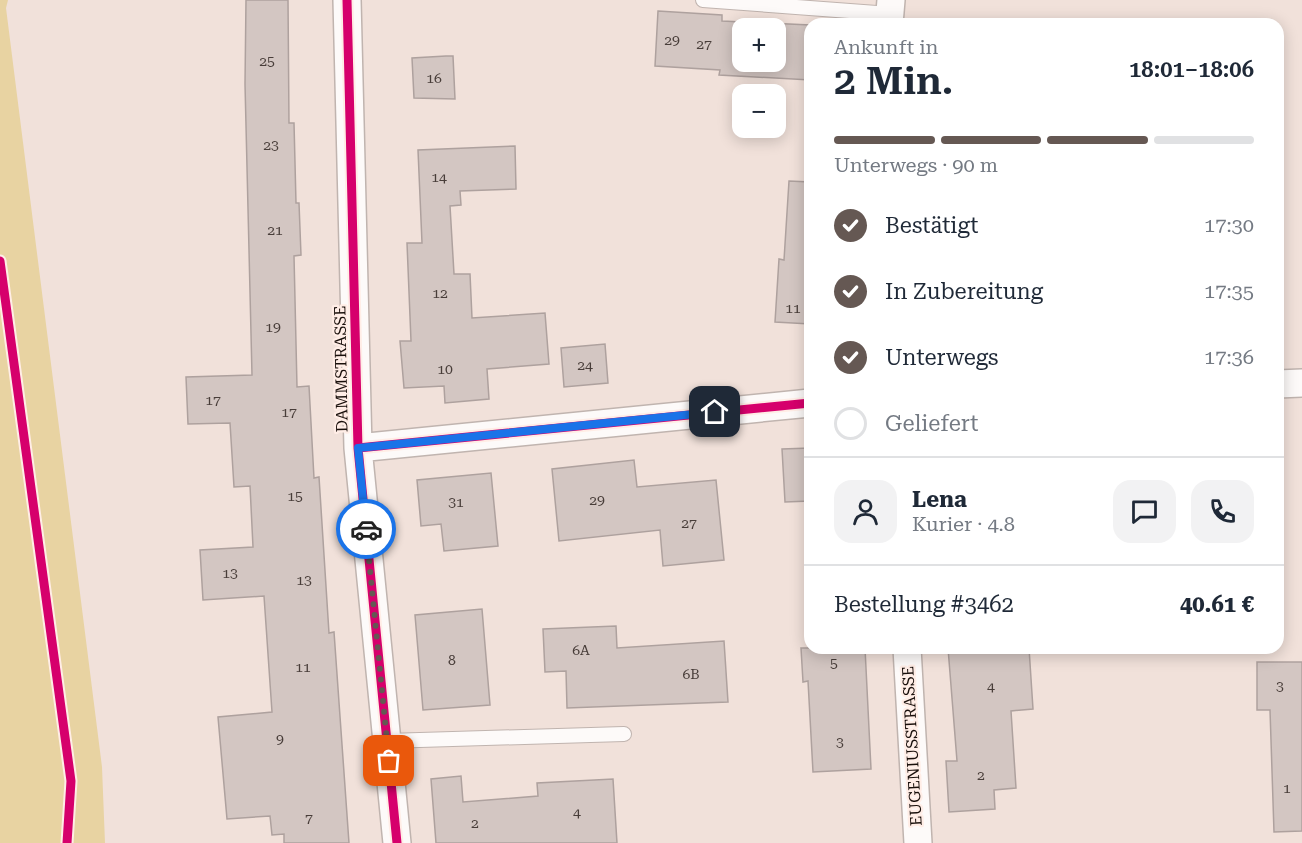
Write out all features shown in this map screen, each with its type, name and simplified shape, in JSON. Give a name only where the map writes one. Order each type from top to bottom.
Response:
[{"type":"street","name":"DAMMSTRASSE","points":[[347,0],[358,448],[397,843]]},
{"type":"street","points":[[1284,384],[1302,383]]},
{"type":"street","points":[[358,448],[804,404]]},
{"type":"street","name":"EUGENIUSSTRASSE","points":[[907,654],[918,843]]},
{"type":"lane","points":[[703,0],[890,13]]},
{"type":"lane","points":[[387,741],[624,734]]},
{"type":"shaded area","points":[[0,0],[8,0],[6,8],[102,767],[105,843],[0,843]]},
{"type":"building","points":[[246,0],[288,0],[289,123],[294,123],[296,203],[299,203],[301,255],[294,256],[297,387],[309,386],[314,478],[319,477],[329,633],[334,632],[349,843],[284,843],[284,834],[272,835],[270,816],[227,819],[218,717],[272,712],[264,596],[203,600],[200,550],[253,547],[250,486],[234,487],[230,423],[188,424],[186,377],[252,375],[245,84]]},
{"type":"building","points":[[658,11],[722,15],[722,21],[732,21],[732,72],[786,72],[786,24],[804,25],[804,80],[719,75],[720,70],[655,66]]},
{"type":"building","points":[[453,56],[455,99],[414,98],[412,58]]},
{"type":"building","points":[[515,146],[516,189],[460,191],[461,205],[450,206],[454,274],[470,274],[472,318],[545,313],[549,364],[487,369],[489,399],[445,403],[444,386],[404,388],[400,341],[411,341],[407,243],[422,243],[418,150]]},
{"type":"building","points":[[789,181],[804,182],[804,324],[775,322],[779,259],[784,260]]},
{"type":"building","points":[[605,344],[608,383],[564,387],[561,348]]},
{"type":"building","points":[[804,448],[804,501],[785,502],[782,449]]},
{"type":"building","points":[[634,460],[637,487],[716,480],[724,560],[663,566],[660,530],[559,541],[552,469]]},
{"type":"building","points":[[491,473],[498,546],[444,551],[441,524],[421,526],[417,480]]},
{"type":"building","points":[[482,609],[490,705],[423,710],[415,615]]},
{"type":"building","points":[[616,626],[617,648],[724,641],[728,702],[567,708],[566,671],[545,672],[543,629]]},
{"type":"building","points":[[801,648],[804,648],[804,654],[865,654],[871,769],[813,772],[808,681],[803,682]]},
{"type":"building","points":[[948,654],[1029,654],[1033,709],[1011,711],[1016,788],[994,790],[995,809],[949,812],[946,761],[957,761]]},
{"type":"building","points":[[1257,662],[1302,662],[1302,831],[1274,832],[1270,710],[1257,710]]},
{"type":"building","points":[[461,776],[463,802],[538,796],[537,783],[613,779],[617,843],[436,843],[431,779]]},
{"type":"cycle path","points":[[347,0],[358,448],[397,843]]},
{"type":"cycle path","points":[[0,261],[71,781],[67,843]]},
{"type":"cycle path","points":[[358,448],[804,404]]},
{"type":"way so far","points":[[366,529],[389,761]]},
{"type":"route","points":[[366,529],[358,448],[715,412]]}]
